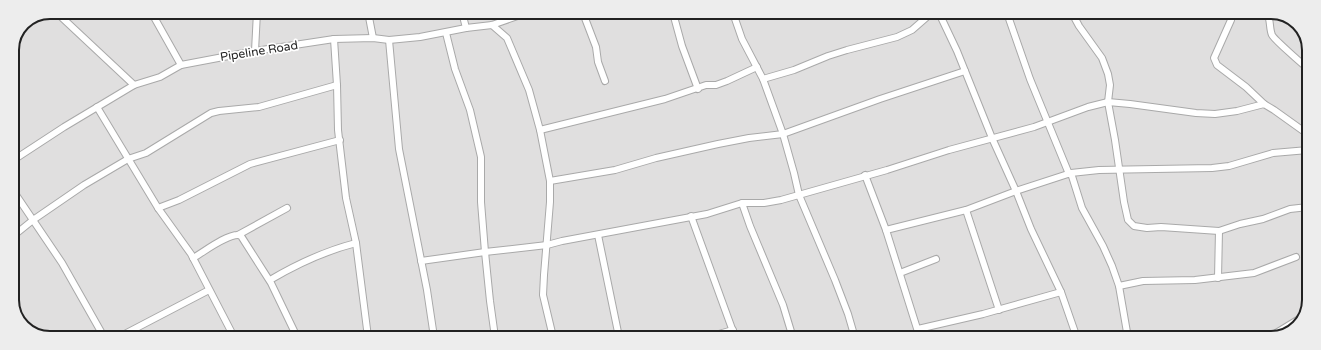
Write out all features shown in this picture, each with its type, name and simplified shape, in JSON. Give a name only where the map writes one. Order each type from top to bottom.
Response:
[{"type":"street","points":[[63,19],[134,85]]},
{"type":"street","points":[[155,19],[181,65]]},
{"type":"street","points":[[255,51],[257,19]]},
{"type":"street","points":[[369,19],[373,38]]},
{"type":"street","points":[[464,19],[466,28]]},
{"type":"street","name":"Pipeline Road","points":[[19,157],[134,85],[160,77],[181,65],[255,51],[334,39],[373,38],[389,40],[420,37],[466,28],[492,25],[509,19]]},
{"type":"street","points":[[586,19],[596,47],[598,62],[605,81]]},
{"type":"street","points":[[675,19],[682,46],[698,89]]},
{"type":"street","points":[[735,19],[742,39],[763,78],[783,134],[799,195],[835,280],[853,331]]},
{"type":"street","points":[[763,78],[794,70],[847,50],[897,37],[912,30],[925,19]]},
{"type":"street","points":[[942,19],[966,71],[992,138],[1031,229],[1061,292],[1075,331]]},
{"type":"street","points":[[1009,19],[1047,123],[1070,174],[1082,208],[1112,266],[1119,286],[1127,331]]},
{"type":"street","points":[[1075,19],[1102,58],[1108,74],[1110,85],[1108,102],[1126,213],[1128,220],[1134,226],[1147,228],[1161,226],[1219,231],[1240,224],[1263,219],[1290,209],[1302,208]]},
{"type":"street","points":[[1230,19],[1214,58],[1215,62],[1264,104],[1302,131]]},
{"type":"street","points":[[1270,19],[1274,38],[1302,65]]},
{"type":"street","points":[[492,25],[507,38],[529,90],[540,130],[550,181],[544,295],[552,331]]},
{"type":"street","points":[[446,33],[455,69],[470,110],[481,157],[481,202],[494,331]]},
{"type":"street","points":[[334,39],[338,130],[346,198],[356,243],[367,331]]},
{"type":"street","points":[[389,40],[399,149],[427,290],[433,331]]},
{"type":"street","points":[[540,130],[619,110],[642,106],[698,89],[706,85],[716,85],[757,67]]},
{"type":"street","points":[[550,181],[615,170],[656,158],[718,144],[749,138],[783,134],[880,99],[966,71]]},
{"type":"street","points":[[19,231],[84,185],[128,159],[146,153],[211,113],[259,108],[337,85]]},
{"type":"street","points":[[421,261],[547,245],[707,214],[742,203],[764,203],[781,200],[1047,123],[1088,107],[1108,102],[1215,114],[1237,111],[1264,104]]},
{"type":"street","points":[[97,107],[158,208],[193,258],[231,331]]},
{"type":"street","points":[[158,208],[179,200],[250,164],[340,140]]},
{"type":"street","points":[[886,230],[966,210],[1016,191],[1070,174],[1099,170],[1212,168],[1228,166],[1273,153],[1302,151]]},
{"type":"street","points":[[865,175],[886,230],[918,329],[999,310],[1061,292]]},
{"type":"street","points":[[19,199],[62,262],[101,331]]},
{"type":"street","points":[[742,203],[750,226],[784,305],[791,331]]},
{"type":"street","points":[[193,258],[227,238],[238,235],[287,208]]},
{"type":"street","points":[[966,210],[999,310]]},
{"type":"street","points":[[691,216],[733,330],[729,331]]},
{"type":"street","points":[[1218,278],[1219,231]]},
{"type":"street","points":[[238,235],[241,236],[270,280],[294,331]]},
{"type":"street","points":[[598,235],[618,331]]},
{"type":"street","points":[[270,280],[292,267],[334,249],[356,243]]},
{"type":"street","points":[[1119,286],[1143,281],[1195,280],[1254,273],[1296,257]]},
{"type":"street","points":[[900,273],[936,259]]},
{"type":"street","points":[[130,331],[209,290]]},
{"type":"shaded area","points":[[1271,19],[1283,21],[1297,33],[1300,38],[1302,48],[1301,306],[1296,319],[1283,329],[1271,331],[44,330],[35,327],[27,320],[21,312],[19,302],[19,50],[21,38],[28,28],[38,21]]}]
